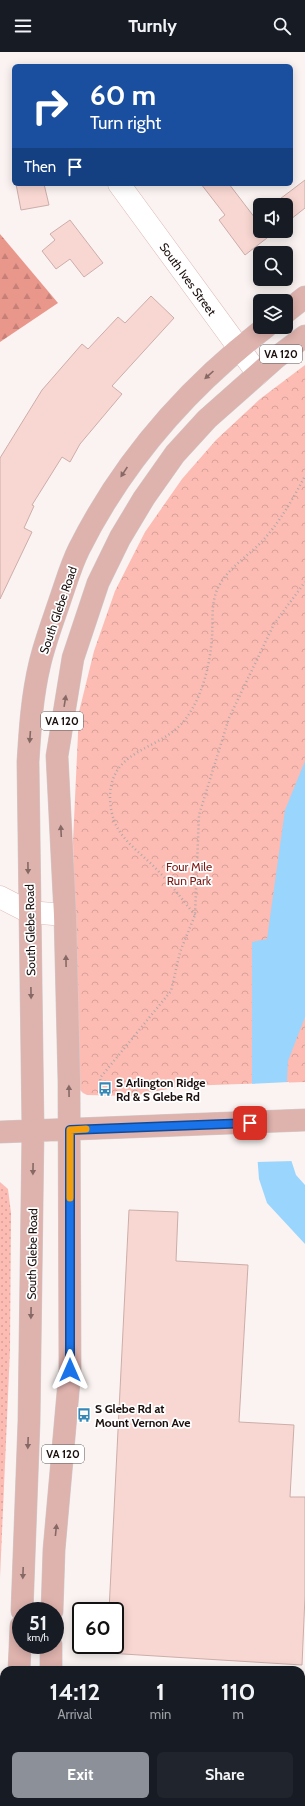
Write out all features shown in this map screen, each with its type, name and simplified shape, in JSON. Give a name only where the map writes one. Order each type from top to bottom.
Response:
[{"type":"main road","points":[[293,306],[305,297]]},
{"type":"main road","name":"South Glebe Road","points":[[22,1602],[29,1421],[34,1130],[29,912],[28,762],[32,709],[40,663],[53,620],[78,550],[111,491],[136,454],[200,382],[238,348],[257,334]]},
{"type":"main road","name":"VA 120","points":[[52,1602],[54,1550],[70,1370],[70,1130],[65,915],[58,756],[72,658],[98,583],[120,538],[175,454],[206,419],[305,336]]},
{"type":"main road","points":[[0,1132],[305,1120]]},
{"type":"main road","points":[[19,1666],[20,1654]]},
{"type":"main road","points":[[51,1654],[51,1666]]},
{"type":"street","name":"South Ives Street","points":[[120,186],[258,374]]},
{"type":"street","points":[[0,897],[29,912],[65,915]]},
{"type":"path","points":[[195,915],[160,872],[125,841],[112,810],[110,798],[112,779],[118,768],[127,759],[167,735],[178,727],[187,717],[206,675],[217,591],[225,576],[266,537],[294,497],[305,476]]},
{"type":"path","points":[[102,1092],[100,1078],[171,990],[180,952],[195,915],[199,815],[229,718],[274,624],[305,582]]},
{"type":"green space","points":[[0,234],[58,303],[0,342]]},
{"type":"green space","name":"Four Mile Run Park","points":[[305,365],[305,1082],[184,1086],[132,1096],[87,1095],[78,1088],[73,842],[79,712],[94,651],[115,591],[145,532],[182,479],[216,440],[260,399]]},
{"type":"green space","points":[[0,1182],[8,1189],[11,1213],[10,1350],[0,1578]]},
{"type":"water","points":[[305,761],[305,1017],[288,1061],[284,1138],[296,1175],[305,1185],[305,1244],[267,1203],[259,1179],[252,1089],[252,942],[267,939],[285,810]]},
{"type":"pier","points":[[289,1082],[286,1138],[294,1161],[256,1162],[250,1084]]},
{"type":"building","points":[[305,180],[305,208],[293,217],[293,198],[281,198]]},
{"type":"building","points":[[16,186],[44,186],[49,205],[21,210]]},
{"type":"building","points":[[203,186],[231,186],[253,215],[253,238],[267,238],[257,246],[253,246],[253,249],[245,255],[219,220],[225,215]]},
{"type":"building","points":[[70,220],[103,263],[84,277],[70,259],[56,269],[42,251],[55,240],[50,234]]},
{"type":"building","points":[[151,296],[174,318],[112,386],[122,394],[80,444],[70,462],[62,457],[32,505],[34,506],[24,528],[32,532],[0,599],[0,458],[42,390],[82,344],[88,349],[118,317],[125,323]]},
{"type":"building","points":[[129,1210],[178,1212],[176,1261],[248,1265],[239,1422],[294,1425],[290,1497],[305,1497],[305,1596],[302,1665],[123,1654],[124,1602],[109,1602]]},
{"type":"slow traffic","points":[[70,1198],[70,1130],[86,1129]]},
{"type":"place","name":"S Arlington Ridge Rd & S Glebe Rd","points":[[105,1089]]},
{"type":"place","name":"S Glebe Rd at Mount Vernon Ave","points":[[84,1415]]},
{"type":"route","points":[[70,1370],[70,1130],[250,1123]]}]
